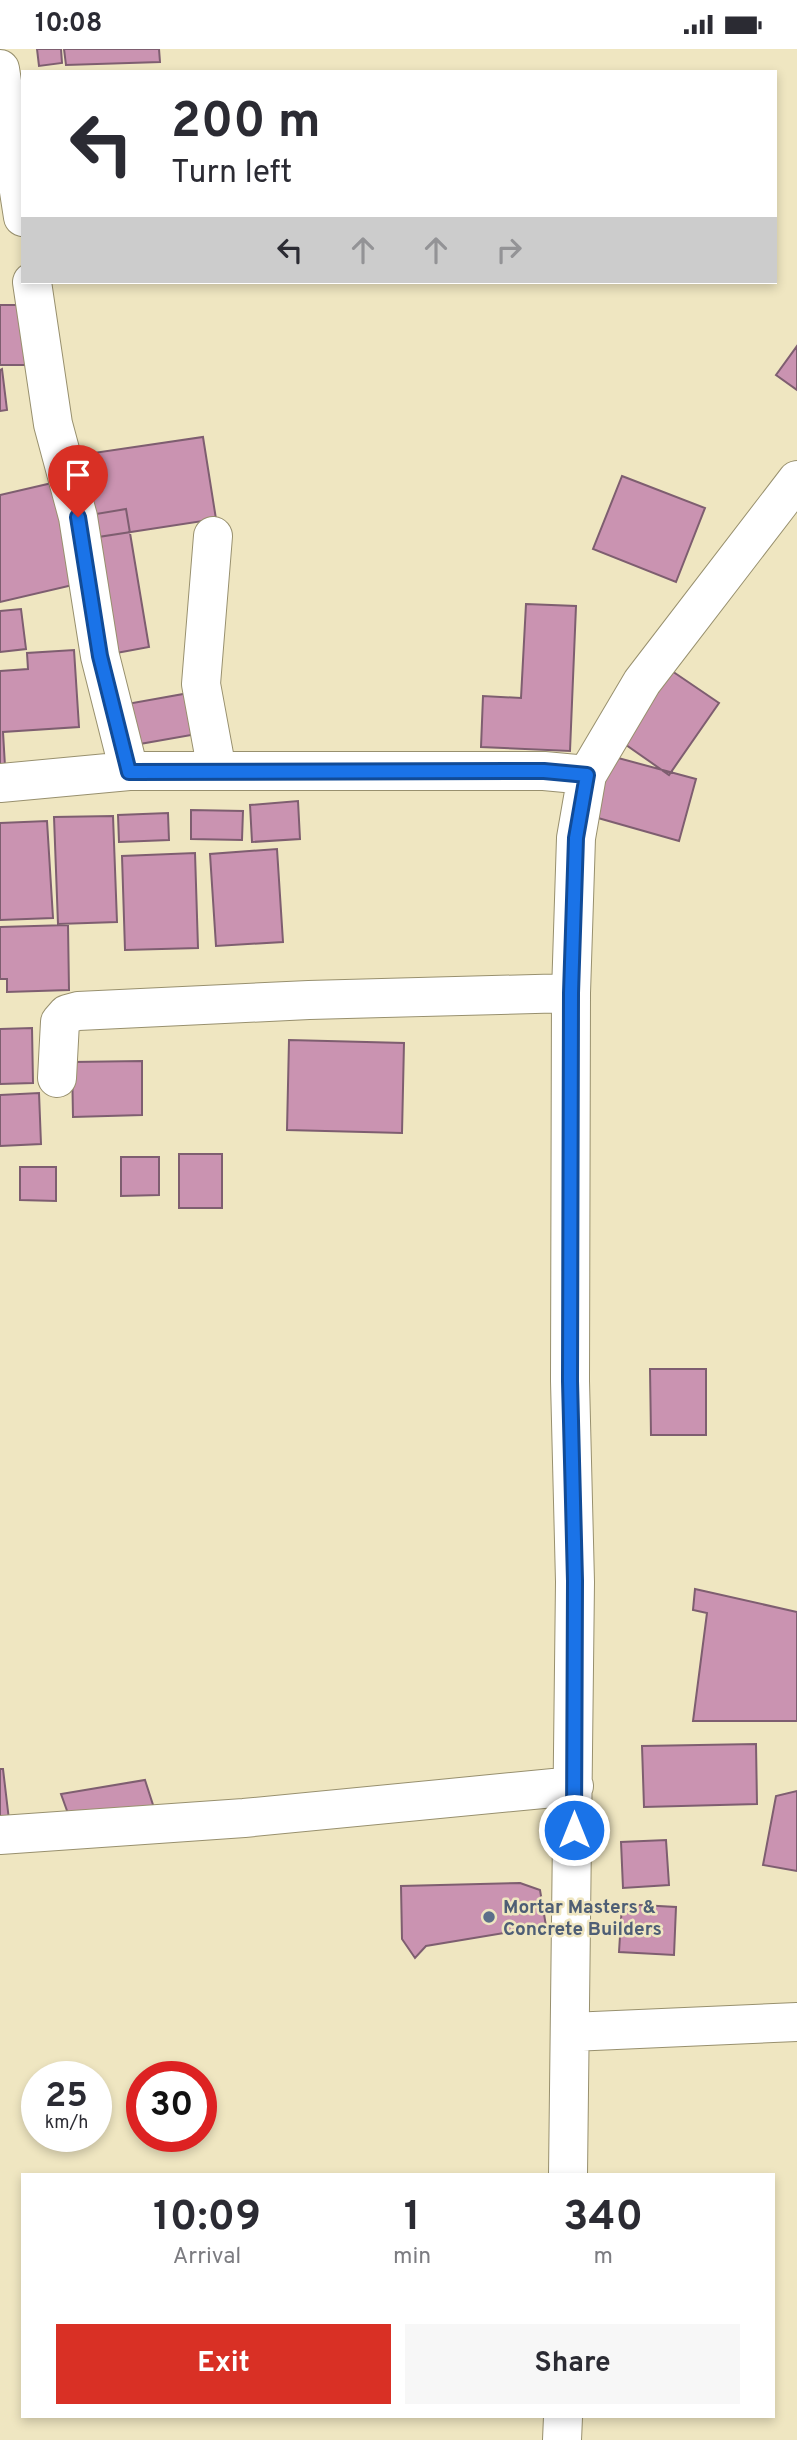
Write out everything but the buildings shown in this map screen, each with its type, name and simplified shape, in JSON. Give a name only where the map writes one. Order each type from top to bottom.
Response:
[{"type":"street","points":[[0,69],[21,204]]},
{"type":"street","points":[[32,284],[53,424],[78,517],[100,656],[129,772]]},
{"type":"street","points":[[568,2173],[575,1581],[570,1381],[571,993],[576,838],[587,775],[642,682],[797,480]]},
{"type":"street","points":[[213,536],[201,684],[217,771]]},
{"type":"street","points":[[0,783],[129,772],[544,771],[587,775]]},
{"type":"street","points":[[57,1078],[60,1022],[67,1014],[78,1011],[309,1000],[571,993]]},
{"type":"street","points":[[0,1835],[244,1818],[574,1786]]},
{"type":"street","points":[[571,2032],[797,2022]]},
{"type":"street","points":[[562,2440],[563,2418]]},
{"type":"place","name":"Mortar Masters & Concrete Builders","points":[[489,1917]]},
{"type":"route","points":[[78,517],[100,656],[129,772],[544,771],[587,775],[576,838],[571,993],[570,1381],[575,1581],[574,1830]]}]
